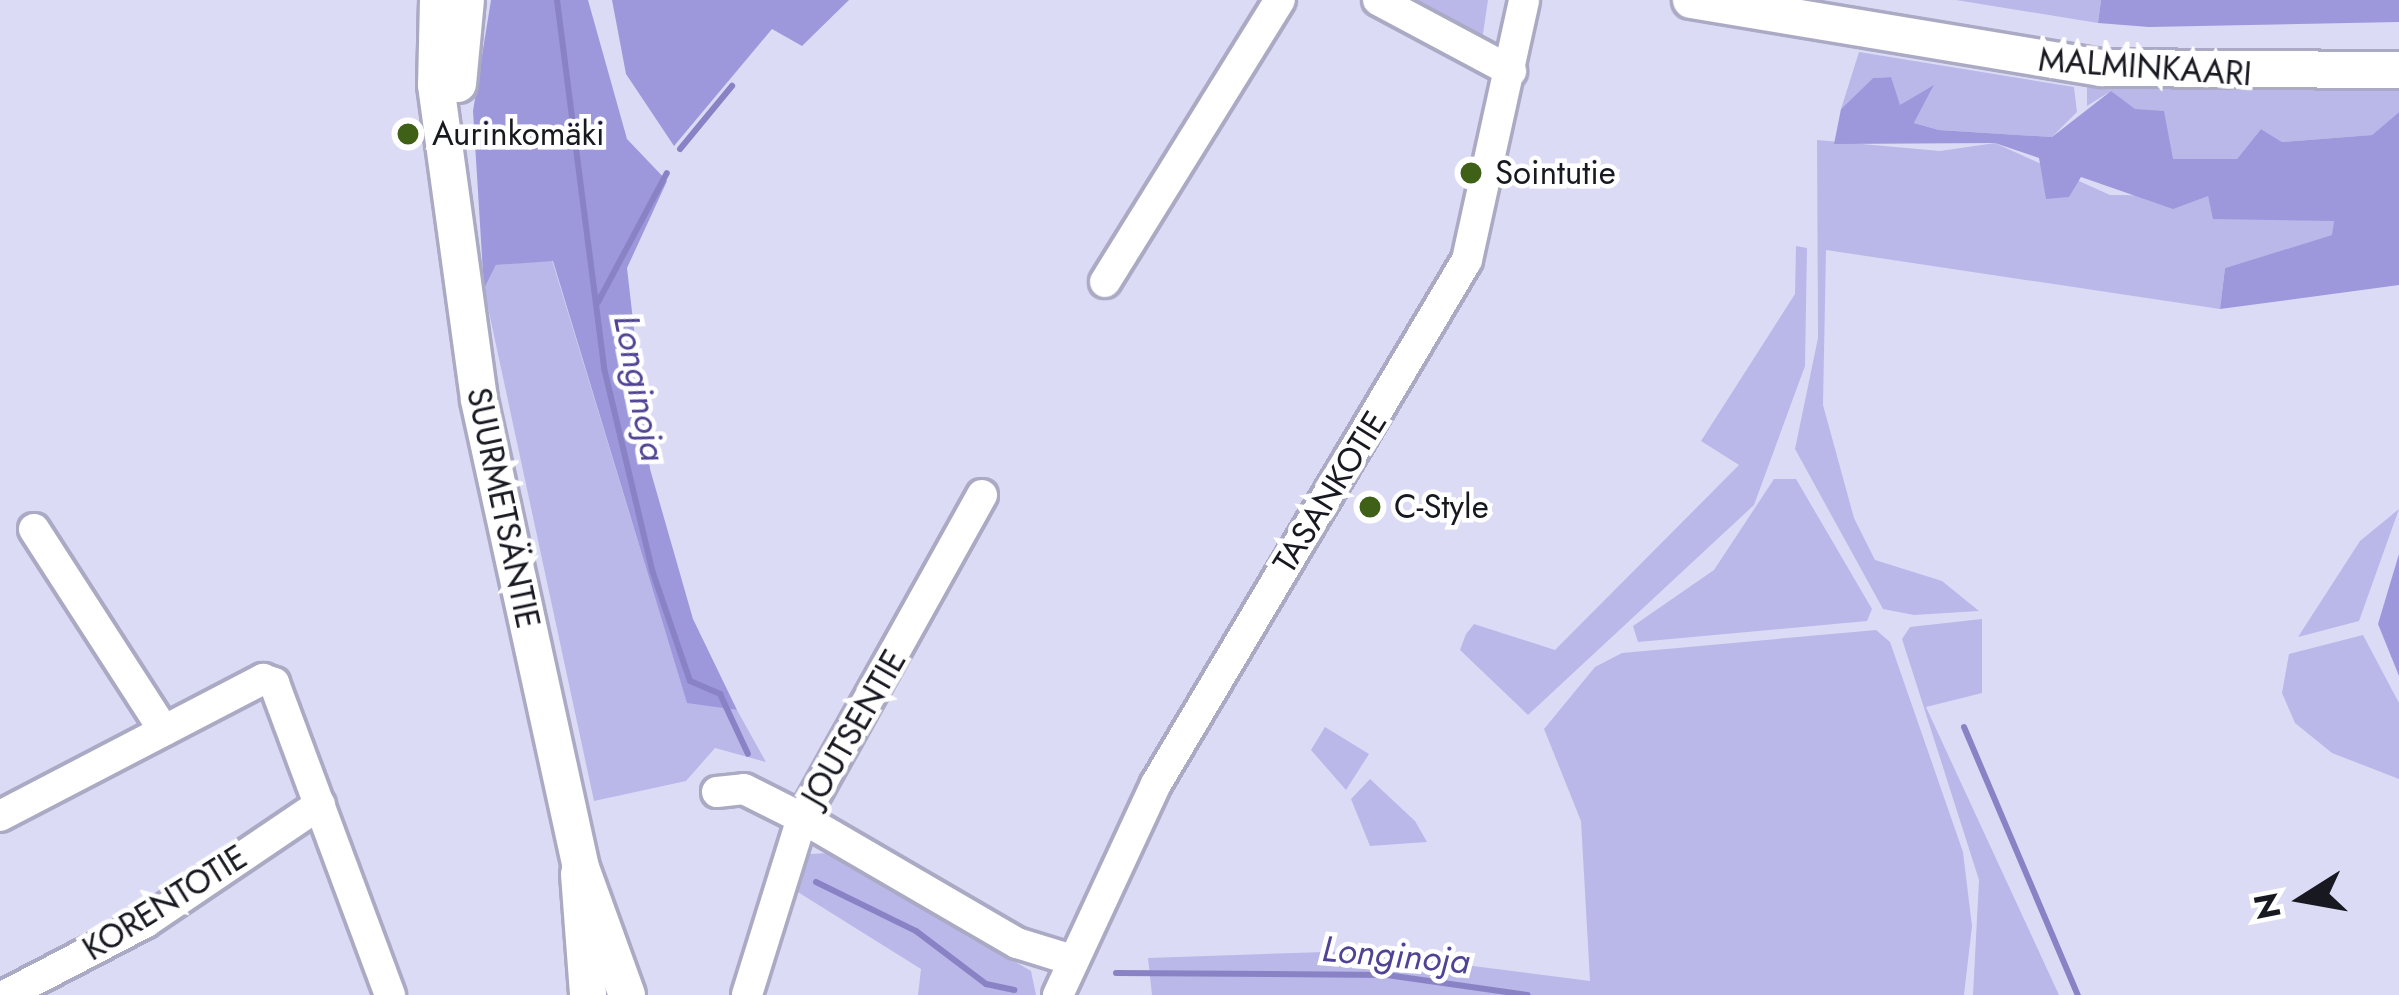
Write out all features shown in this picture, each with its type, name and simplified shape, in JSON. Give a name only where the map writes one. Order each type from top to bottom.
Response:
[{"type":"main road","name":"SUURMETSÄNTIE","points":[[438,0],[449,147],[478,400],[580,865],[627,994]]},
{"type":"main road","name":"SUURMETSÄNTIE","points":[[449,147],[466,0]]},
{"type":"main road","name":"MALMINKAARI","points":[[1691,0],[2136,71],[2399,70]]},
{"type":"main road","name":"MALMINKAARI","points":[[1805,0],[1892,35]]},
{"type":"main road","name":"SUURMETSÄNTIE","points":[[580,865],[587,995]]},
{"type":"street","points":[[1105,282],[1280,0]]},
{"type":"street","points":[[1378,0],[1510,70]]},
{"type":"street","name":"TASANKOTIE","points":[[1058,995],[1156,784],[1467,260],[1524,0]]},
{"type":"street","name":"JOUTSENTIE","points":[[982,495],[802,818],[1017,943],[1072,960]]},
{"type":"street","points":[[34,529],[164,731]]},
{"type":"street","points":[[0,816],[263,679],[274,683],[390,995]]},
{"type":"street","points":[[717,793],[744,789],[802,818],[747,995]]},
{"type":"street","name":"KORENTOTIE","points":[[6,995],[146,922],[320,804]]},
{"type":"street","points":[[1072,960],[1075,995]]},
{"type":"street","points":[[587,995],[627,994]]},
{"type":"shaded area","points":[[491,0],[588,0],[627,139],[667,181],[627,268],[650,469],[693,619],[737,710],[687,703],[553,261],[496,265],[484,289],[473,111]]},
{"type":"shaded area","points":[[612,0],[849,0],[802,46],[772,29],[674,146],[626,74]]},
{"type":"shaded area","points":[[1395,0],[1488,0],[1481,47]]},
{"type":"shaded area","points":[[1956,0],[2101,0],[2098,23]]},
{"type":"shaded area","points":[[2101,0],[2399,0],[2399,22],[2149,27],[2098,23]]},
{"type":"shaded area","points":[[1859,52],[2074,87],[2077,112],[2052,137],[1939,130],[1914,123],[1933,87],[1900,106],[1890,77],[1873,78],[1841,109]]},
{"type":"shaded area","points":[[1891,77],[1900,105],[1934,85],[1914,123],[1939,130],[2052,137],[2111,91],[2135,109],[2164,111],[2173,159],[2237,159],[2261,129],[2282,142],[2372,135],[2399,112],[2399,285],[2220,309],[2225,268],[2332,235],[2334,221],[2213,219],[2208,196],[2173,209],[2081,177],[2069,197],[2046,199],[2039,158],[1995,143],[1834,144],[1841,109],[1873,78]]},
{"type":"shaded area","points":[[2087,86],[2399,91],[2399,112],[2372,135],[2282,142],[2261,129],[2237,159],[2172,160],[2111,91],[2087,106]]},
{"type":"shaded area","points":[[1817,140],[1940,151],[1995,143],[2110,195],[2208,196],[2214,219],[2311,216],[2334,221],[2333,235],[2225,268],[2220,309],[1826,250],[1823,405],[1854,518],[1875,560],[1942,581],[1979,611],[1914,615],[1883,609],[1795,449],[1818,338]]},
{"type":"shaded area","points":[[1796,246],[1807,248],[1805,366],[1754,505],[1528,715],[1460,650],[1466,634],[1474,624],[1555,650],[1739,465],[1701,441],[1795,294]]},
{"type":"shaded area","points":[[552,260],[687,702],[737,710],[766,762],[715,748],[686,781],[594,801],[484,289],[496,265]]},
{"type":"shaded area","points":[[1774,479],[1796,479],[1872,609],[1867,621],[1638,642],[1633,626],[1714,570]]},
{"type":"shaded area","points":[[2399,509],[2359,621],[2298,637],[2360,541]]},
{"type":"shaded area","points":[[2399,554],[2399,676],[2378,624]]},
{"type":"shaded area","points":[[1982,619],[1982,693],[1926,707],[2059,995],[1973,995],[1979,880],[1902,639],[1910,627]]},
{"type":"shaded area","points":[[1876,630],[1890,642],[1963,852],[1972,926],[1964,995],[1152,995],[1148,958],[1355,951],[1590,981],[1581,821],[1544,729],[1595,667],[1622,653]]},
{"type":"shaded area","points":[[2363,635],[2399,703],[2399,779],[2332,753],[2295,723],[2282,693],[2289,654]]},
{"type":"shaded area","points":[[1325,727],[1369,754],[1346,790],[1311,750]]},
{"type":"shaded area","points":[[1370,779],[1415,821],[1427,842],[1370,846],[1351,799]]},
{"type":"shaded area","points":[[830,853],[1031,971],[1036,995],[918,995],[921,969],[793,889],[809,854]]},
{"type":"waterway","name":"Longinoja","points":[[557,0],[604,368],[652,570],[690,681],[720,694],[748,754]]},
{"type":"waterway","points":[[680,149],[732,86]]},
{"type":"waterway","points":[[598,302],[667,173]]},
{"type":"waterway","points":[[1964,727],[2078,995]]},
{"type":"waterway","name":"Longinoja","points":[[816,882],[916,931],[986,984],[1014,990]]},
{"type":"waterway","name":"Longinoja","points":[[1116,973],[1387,975],[1528,995]]},
{"type":"place","name":"Aurinkomäki","points":[[408,134]]},
{"type":"place","name":"Sointutie","points":[[1471,173]]},
{"type":"place","name":"C-Style","points":[[1370,507]]}]
